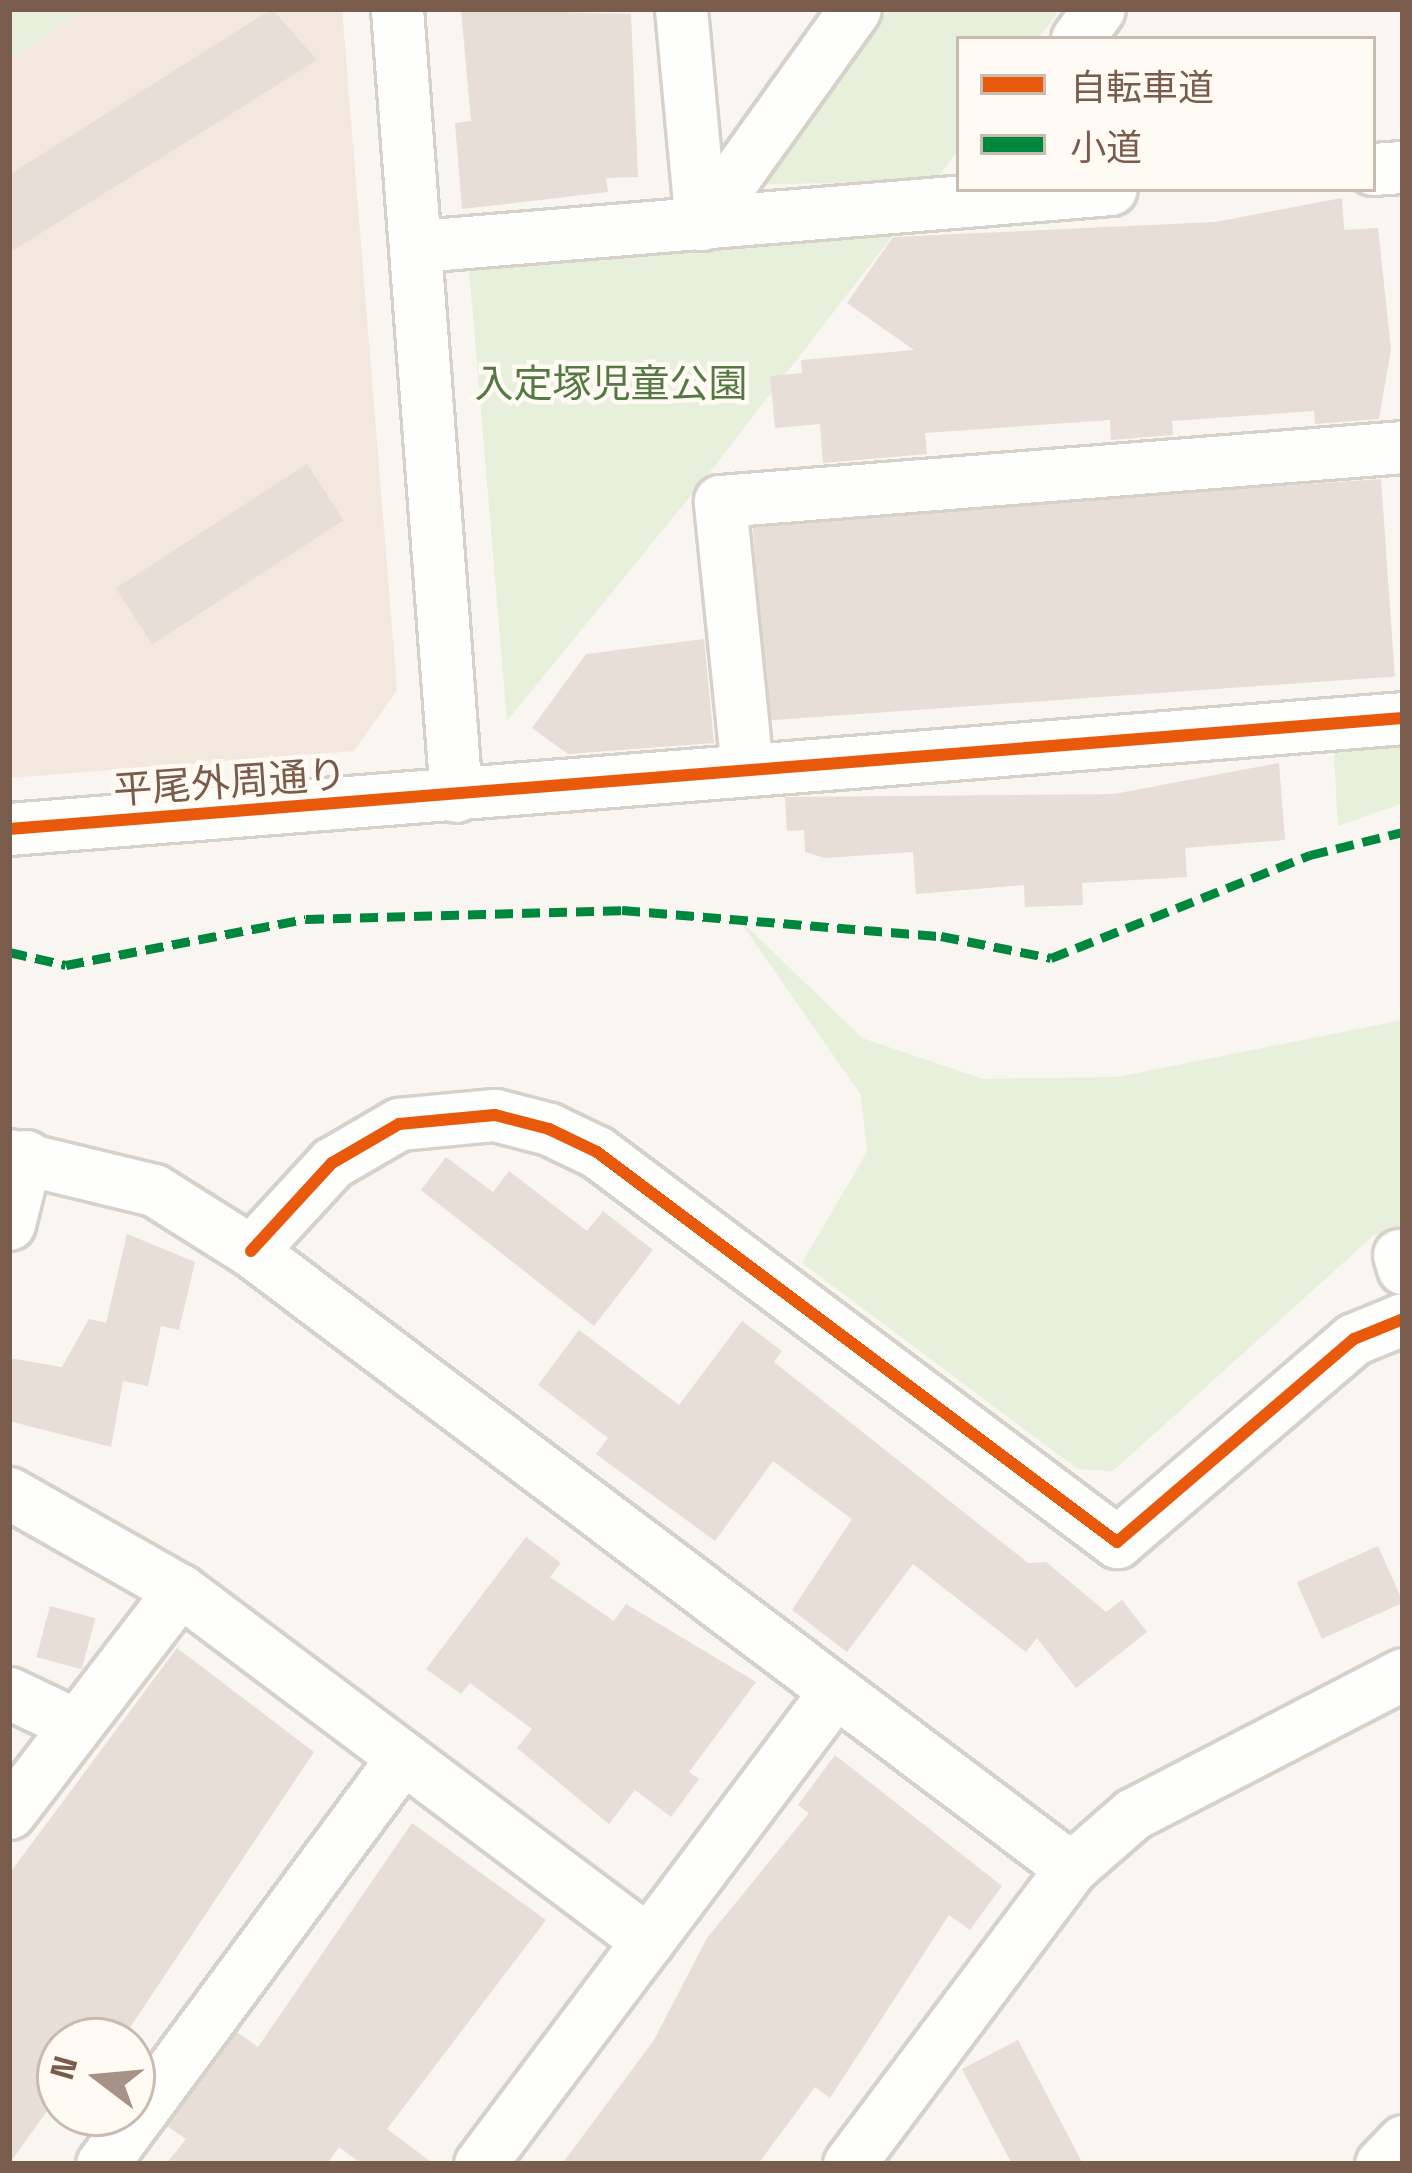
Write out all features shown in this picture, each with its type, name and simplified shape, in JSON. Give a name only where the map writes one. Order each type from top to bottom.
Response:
[{"type":"street","points":[[397,9],[419,246],[456,796]]},
{"type":"street","points":[[681,9],[701,224]]},
{"type":"street","points":[[701,224],[855,9]]},
{"type":"street","points":[[1080,36],[1099,9]]},
{"type":"street","points":[[419,246],[1039,192]]},
{"type":"street","points":[[748,769],[720,500],[1403,447]]},
{"type":"street","name":"平尾外周通り","points":[[9,829],[1403,718]]},
{"type":"street","points":[[251,1251],[332,1163],[399,1124],[496,1115],[549,1129],[597,1152],[1117,1542],[1354,1339],[1403,1319]]},
{"type":"street","points":[[9,1224],[17,1156],[154,1190],[251,1251],[1071,1868]]},
{"type":"street","points":[[9,1493],[180,1589],[648,1941]]},
{"type":"street","points":[[9,1813],[180,1589]]},
{"type":"street","points":[[849,2164],[1071,1868],[1133,1814],[1403,1673]]},
{"type":"street","points":[[9,1693],[76,1726]]},
{"type":"street","points":[[480,2164],[834,1694]]},
{"type":"street","points":[[102,2164],[404,1757]]},
{"type":"street","points":[[1381,2164],[1403,2141]]},
{"type":"shaded area","points":[[9,9],[342,9],[397,690],[354,751],[9,778]]},
{"type":"green space","points":[[9,9],[85,9],[9,59]]},
{"type":"green space","points":[[886,9],[1060,9],[1040,36],[956,36],[956,153],[936,180],[757,185]]},
{"type":"green space","name":"入定塚児童公園","points":[[894,234],[706,477],[507,721],[469,268]]},
{"type":"green space","points":[[1403,737],[1403,803],[1338,826],[1333,740]]},
{"type":"green space","points":[[737,917],[862,1038],[983,1079],[1117,1077],[1403,1020],[1403,1241],[1375,1234],[1113,1471],[1078,1469],[802,1263],[867,1152],[861,1095]]},
{"type":"building","points":[[272,9],[317,60],[9,253],[9,175]]},
{"type":"building","points":[[461,9],[631,14],[638,177],[606,178],[608,192],[462,209],[455,123],[471,121]]},
{"type":"building","points":[[1342,198],[1344,230],[1378,228],[1391,349],[1379,419],[1315,424],[1314,411],[1172,421],[1173,435],[1111,440],[1110,420],[925,433],[927,454],[823,463],[820,424],[775,428],[770,376],[802,373],[801,360],[914,350],[847,303],[893,237],[1215,222]]},
{"type":"building","points":[[307,464],[343,520],[152,644],[116,588]]},
{"type":"building","points":[[1381,479],[1395,677],[766,720],[753,523]]},
{"type":"building","points":[[704,639],[714,743],[568,754],[532,728],[586,654]]},
{"type":"building","points":[[1279,763],[1285,840],[1185,848],[1187,877],[1082,883],[1083,905],[1025,907],[1024,885],[916,894],[913,852],[825,858],[805,852],[804,830],[787,831],[785,797],[1114,794]]},
{"type":"building","points":[[446,1157],[493,1192],[509,1171],[587,1231],[603,1211],[653,1250],[594,1326],[421,1190]]},
{"type":"building","points":[[127,1234],[195,1262],[179,1330],[161,1326],[148,1386],[123,1381],[111,1447],[9,1421],[9,1358],[62,1367],[89,1319],[106,1323]]},
{"type":"building","points":[[742,1321],[782,1351],[774,1362],[1028,1563],[1046,1562],[1106,1612],[1122,1600],[1147,1632],[1076,1688],[1037,1638],[1026,1652],[913,1564],[847,1652],[792,1610],[852,1519],[773,1461],[715,1541],[596,1454],[608,1438],[538,1385],[579,1330],[679,1405]]},
{"type":"building","points":[[526,1537],[561,1563],[550,1577],[614,1621],[626,1604],[756,1682],[689,1772],[699,1779],[671,1817],[635,1790],[609,1824],[517,1748],[532,1729],[470,1683],[461,1694],[426,1669]]},
{"type":"building","points":[[1378,1546],[1403,1603],[1322,1639],[1297,1582]]},
{"type":"building","points":[[50,1606],[95,1618],[82,1669],[36,1657]]},
{"type":"building","points":[[177,1648],[314,1752],[137,2017],[36,2017],[36,2126],[9,2164],[9,1874]]},
{"type":"building","points":[[835,1755],[1002,1886],[970,1930],[949,1915],[830,2098],[815,2087],[758,2164],[562,2164],[654,2040],[707,1938],[809,1813],[798,1805]]},
{"type":"building","points":[[412,1823],[546,1920],[387,2129],[434,2164],[362,2164],[339,2147],[327,2164],[166,2164],[186,2139],[167,2126],[237,2032],[258,2047]]},
{"type":"building","points":[[1018,2040],[1083,2164],[1012,2164],[962,2069]]},
{"type":"marked path","points":[[9,952],[66,965],[306,919],[622,910],[941,936],[1051,958],[1310,855],[1403,832]]},
{"type":"cycle path","points":[[9,829],[1403,718]]},
{"type":"cycle path","points":[[251,1251],[332,1163],[399,1124],[495,1115],[549,1129],[597,1152],[1117,1542],[1354,1339],[1403,1319]]}]
